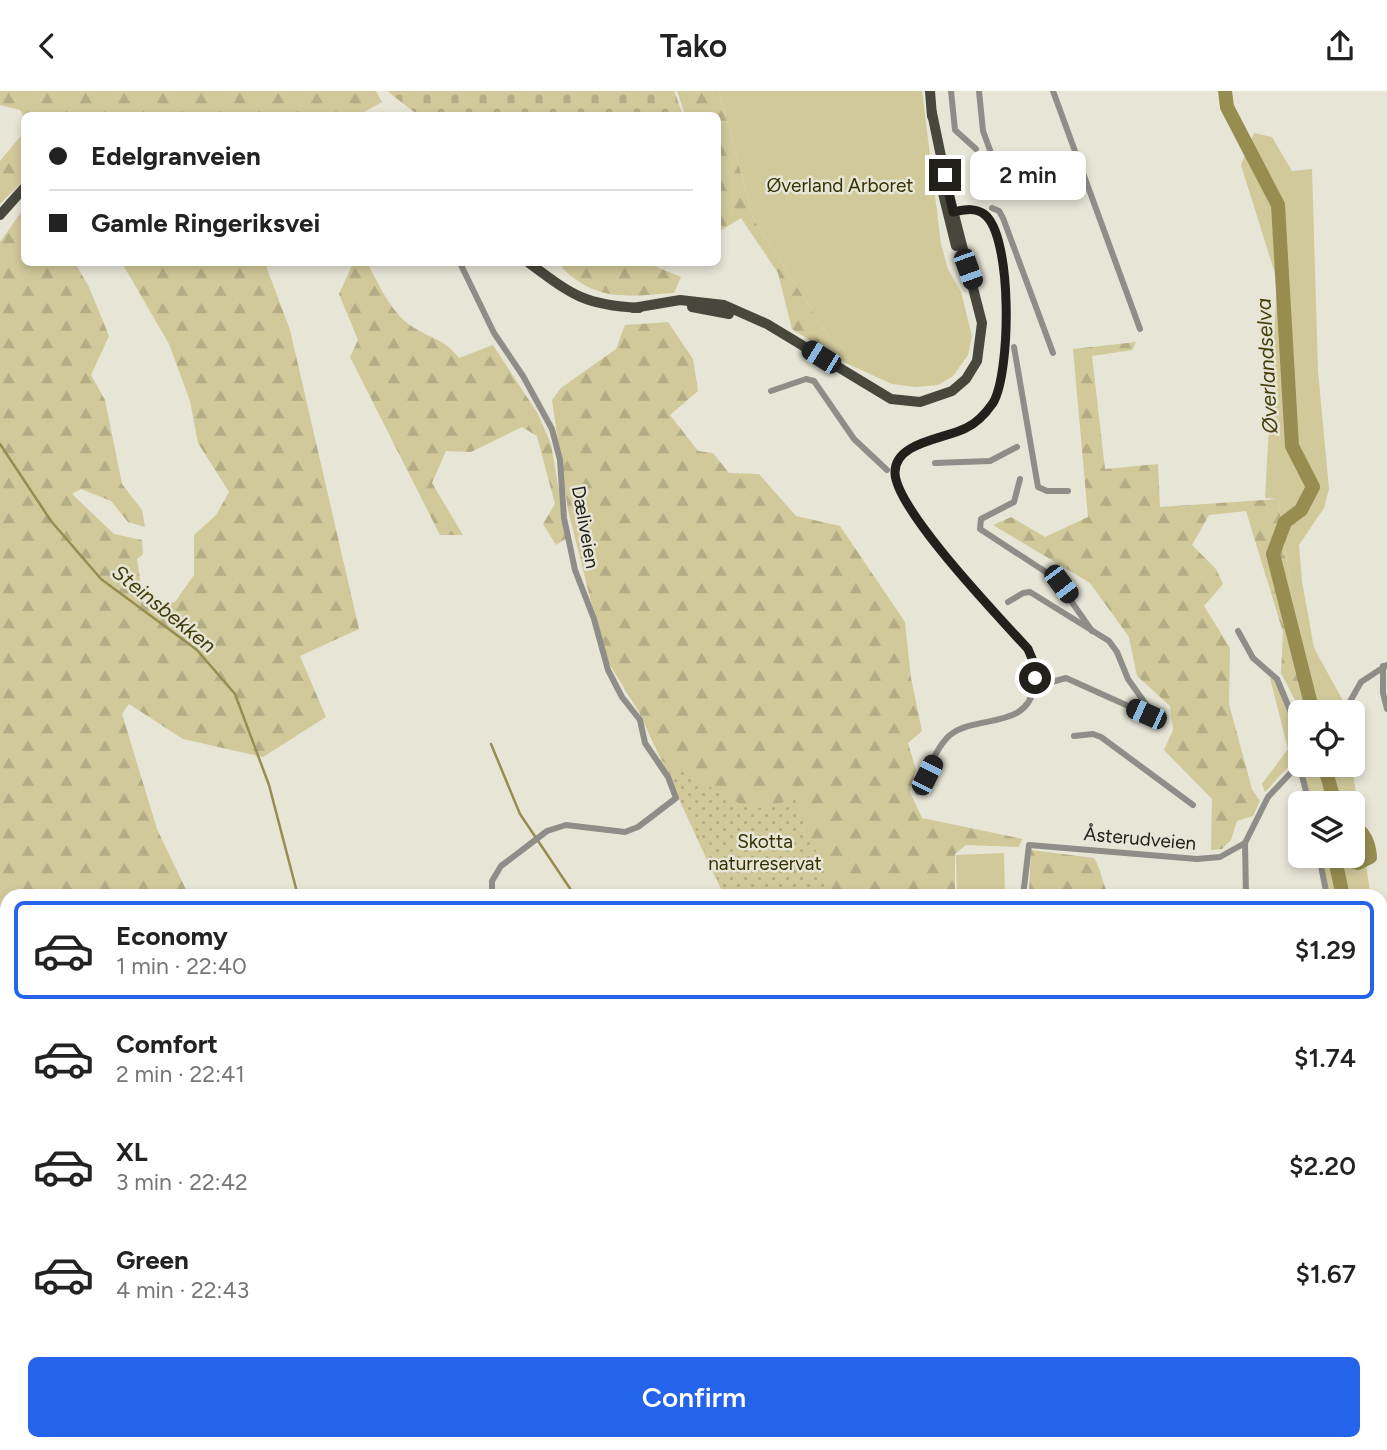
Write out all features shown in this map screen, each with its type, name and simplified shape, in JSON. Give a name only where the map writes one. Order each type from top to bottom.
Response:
[{"type":"main road","points":[[533,266],[595,304],[633,308],[671,301],[709,302],[747,314],[882,395],[910,403],[933,399],[959,385],[972,370],[980,351],[982,335],[980,309],[935,155],[930,91]]},
{"type":"main road","points":[[0,215],[21,191]]},
{"type":"main road","points":[[544,266],[567,289]]},
{"type":"street","points":[[951,91],[955,130],[976,149]]},
{"type":"street","points":[[979,91],[986,141],[994,161],[1006,166]]},
{"type":"street","points":[[1053,91],[1140,330]]},
{"type":"street","points":[[992,208],[999,211],[1003,218],[1053,353]]},
{"type":"street","points":[[918,792],[944,742],[961,730],[1020,712],[1032,697],[1036,668],[1028,649],[948,558],[897,487],[894,471],[900,458],[917,446],[967,428],[979,419],[999,391],[1004,368],[1007,302],[995,232],[989,219],[979,212],[967,209],[950,213]]},
{"type":"street","name":"Dæliveien","points":[[461,266],[494,333],[523,376],[552,429],[560,460],[564,518],[575,570],[594,619],[608,670],[622,697],[640,720],[645,743],[668,777],[676,798],[638,827],[625,832],[566,825],[547,831],[501,866],[492,881],[492,889]]},
{"type":"street","points":[[1014,347],[1038,487],[1047,491],[1068,491]]},
{"type":"street","points":[[771,391],[806,379],[814,381],[854,439],[887,470]]},
{"type":"street","points":[[936,463],[990,461],[1017,447]]},
{"type":"street","points":[[1020,479],[1014,502],[986,515],[981,519],[980,529],[1055,578],[1095,635]]},
{"type":"street","points":[[1008,602],[1030,592],[1114,646],[1128,679],[1149,707],[1146,714],[1066,678],[1048,683],[1035,678]]},
{"type":"street","points":[[1238,631],[1254,658],[1277,679],[1288,705]]},
{"type":"street","points":[[1385,665],[1383,693],[1387,709]]},
{"type":"street","points":[[1351,700],[1361,682],[1385,665]]},
{"type":"street","points":[[1074,736],[1093,734],[1101,737],[1193,805]]},
{"type":"street","points":[[1246,889],[1245,843],[1268,797],[1288,776]]},
{"type":"street","name":"Åsterudveien","points":[[1024,889],[1029,845],[1197,859],[1220,856],[1245,843]]},
{"type":"street","points":[[1321,868],[1326,889]]},
{"type":"green space","points":[[0,91],[376,91],[382,102],[364,112],[21,112],[0,105]]},
{"type":"green space","points":[[387,91],[674,91],[682,112],[414,112]]},
{"type":"green space","points":[[677,91],[719,91],[753,219],[846,363],[874,381],[792,329],[778,273],[741,218],[721,230],[721,112],[684,112]]},
{"type":"green space","name":"Øverland Arboret","points":[[719,91],[922,91],[941,244],[948,269],[961,292],[972,336],[968,355],[953,376],[938,385],[915,387],[892,384],[846,363],[753,219]]},
{"type":"green space","points":[[1254,133],[1272,137],[1292,171],[1312,169],[1318,371],[1329,489],[1324,508],[1299,545],[1302,581],[1314,648],[1342,700],[1306,700],[1278,499],[1265,498],[1277,280],[1241,165]]},
{"type":"green space","points":[[21,136],[21,183],[0,204],[0,161]]},
{"type":"green space","points":[[21,212],[21,266],[77,266],[89,287],[109,336],[91,375],[105,400],[122,484],[142,510],[145,527],[128,522],[111,501],[81,489],[72,494],[114,534],[142,540],[143,554],[137,559],[144,605],[175,602],[194,575],[194,535],[216,515],[229,492],[198,443],[190,401],[169,344],[124,266],[266,266],[290,330],[359,629],[300,656],[326,717],[263,757],[183,739],[129,704],[122,714],[157,829],[186,889],[0,889],[0,242]]},
{"type":"green space","points":[[352,266],[369,266],[386,297],[403,319],[447,346],[459,358],[493,345],[538,414],[551,444],[567,538],[556,545],[543,524],[555,504],[537,436],[522,427],[471,452],[446,451],[432,483],[463,535],[440,535],[350,357],[358,340],[339,294]]},
{"type":"green space","points":[[654,266],[681,277],[674,293],[628,296],[589,287],[562,268]]},
{"type":"green space","points":[[668,322],[693,359],[698,391],[670,415],[698,451],[713,453],[729,473],[759,474],[796,516],[840,526],[905,622],[911,678],[922,731],[908,743],[916,770],[910,792],[922,818],[1023,839],[1018,847],[966,845],[955,854],[955,889],[721,889],[639,712],[605,657],[568,510],[552,400],[561,388],[616,349],[625,325]]},
{"type":"green space","points":[[1136,342],[1132,350],[1092,356],[1105,469],[1158,464],[1160,507],[1278,499],[1306,700],[1295,700],[1281,673],[1283,632],[1246,511],[1209,515],[1192,545],[1216,569],[1223,584],[1204,606],[1230,648],[1229,704],[1252,789],[1260,801],[1253,816],[1237,821],[1231,840],[1222,849],[1211,850],[1212,799],[1164,750],[1173,730],[1170,706],[1137,676],[1129,637],[1090,583],[993,525],[1011,517],[1045,537],[1088,517],[1073,349]]},
{"type":"green space","points":[[1274,677],[1288,710],[1288,749],[1270,678]]},
{"type":"green space","points":[[1288,749],[1288,767],[1265,792],[1262,784]]},
{"type":"green space","name":"Skotta naturreservat","points":[[657,758],[752,810],[795,799],[831,889],[721,889],[693,823]]},
{"type":"green space","points":[[1304,777],[1354,777],[1356,791],[1306,791]]},
{"type":"green space","points":[[1031,850],[1094,858],[1106,889],[1029,889]]},
{"type":"green space","points":[[1004,853],[1005,889],[957,889],[956,855]]},
{"type":"green space","points":[[1365,857],[1370,889],[1326,889],[1321,868],[1365,868]]},
{"type":"waterway","name":"Øverlandselva","points":[[1225,91],[1227,107],[1278,205],[1292,446],[1313,487],[1301,510],[1285,522],[1273,554],[1310,700]]},
{"type":"waterway","name":"Steinsbekken","points":[[0,444],[51,521],[101,579],[197,650],[235,694],[269,785],[296,889]]},
{"type":"waterway","points":[[491,744],[520,814],[570,889]]},
{"type":"waterway","name":"Øverlandselva","points":[[1327,777],[1332,791]]},
{"type":"waterway","name":"Øverlandselva","points":[[1365,839],[1370,857],[1365,860]]},
{"type":"waterway","name":"Øverlandselva","points":[[1337,868],[1341,889]]},
{"type":"route","points":[[945,175],[953,212],[967,209],[984,214],[992,224],[998,241],[1007,302],[1004,368],[999,391],[979,419],[967,428],[907,451],[896,464],[894,471],[897,487],[910,508],[948,558],[1028,649],[1036,668],[1035,678]]}]
